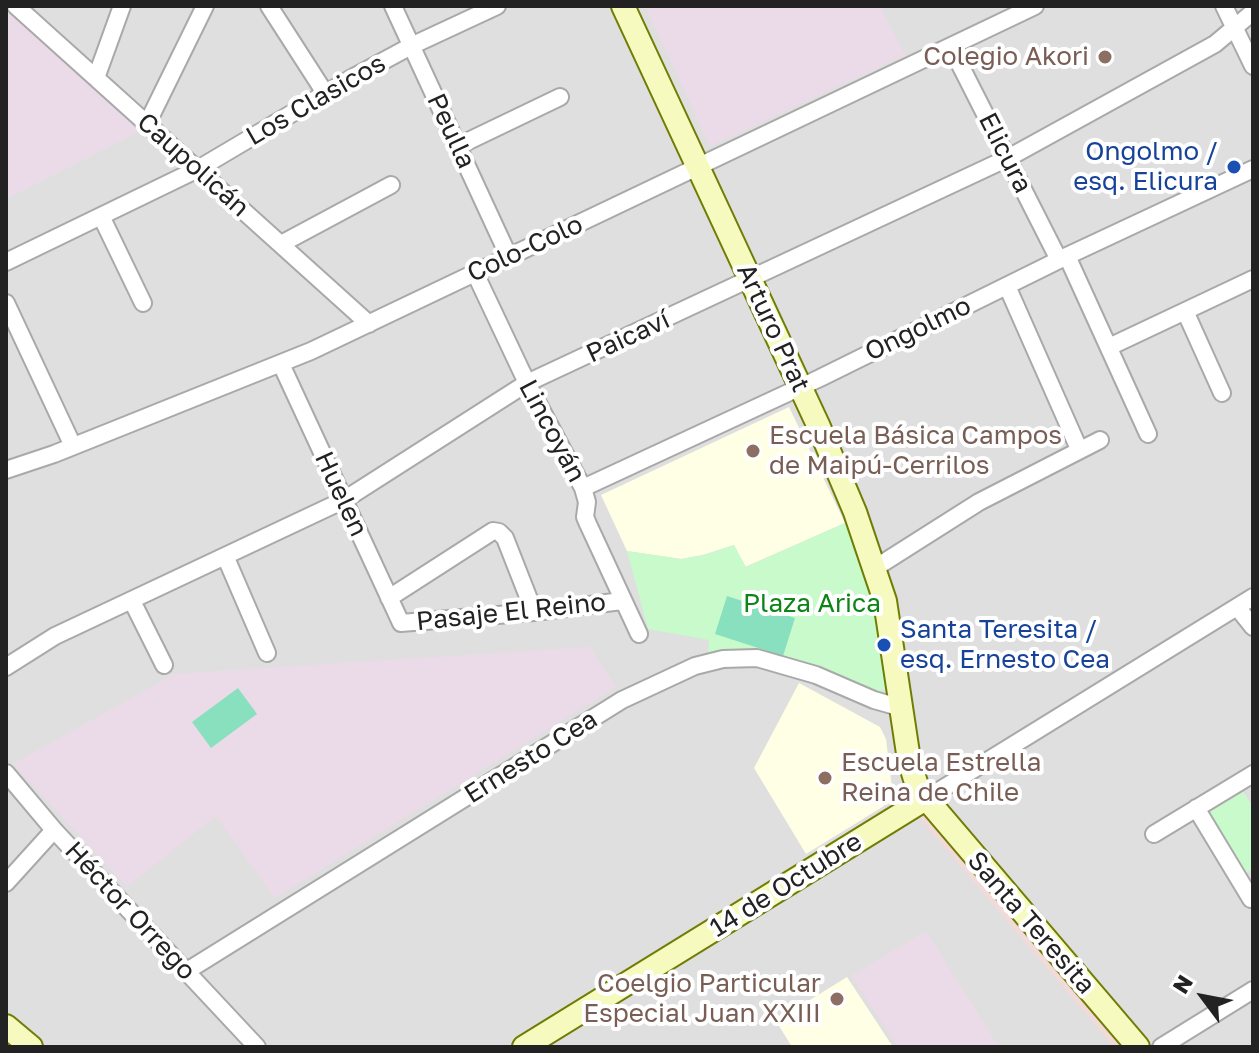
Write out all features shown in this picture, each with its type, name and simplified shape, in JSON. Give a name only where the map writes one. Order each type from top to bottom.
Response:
[{"type":"street","points":[[96,78],[122,6]]},
{"type":"street","points":[[147,124],[205,6]]},
{"type":"street","points":[[269,6],[325,93]]},
{"type":"street","name":"Peulla","points":[[393,6],[509,257]]},
{"type":"street","name":"Los Clasicos","points":[[6,262],[198,169],[411,46],[497,6]]},
{"type":"street","name":"Arturo Prat","points":[[623,6],[837,467],[875,568],[889,620],[912,773],[924,800]]},
{"type":"street","name":"Colo-Colo","points":[[6,470],[281,364],[1035,6]]},
{"type":"street","points":[[1224,6],[1253,66]]},
{"type":"street","name":"Caupolicán","points":[[22,8],[369,324]]},
{"type":"street","name":"Paicaví","points":[[6,667],[38,645],[344,500],[527,383],[1008,158],[1215,44],[1253,12]]},
{"type":"street","name":"Elicura","points":[[951,47],[1109,347],[1148,434]]},
{"type":"street","points":[[458,146],[560,97]]},
{"type":"street","name":"Ongolmo","points":[[583,488],[801,387],[1253,169]]},
{"type":"street","points":[[281,244],[391,185]]},
{"type":"street","points":[[101,216],[143,303]]},
{"type":"street","name":"Lincoyán","points":[[475,273],[527,383],[583,488],[587,502],[585,517],[639,634]]},
{"type":"street","points":[[1109,347],[1253,279]]},
{"type":"street","points":[[1007,286],[1079,449]]},
{"type":"street","points":[[6,303],[73,446]]},
{"type":"street","points":[[1185,311],[1222,393]]},
{"type":"street","name":"Huelen","points":[[281,364],[401,623]]},
{"type":"street","points":[[875,568],[979,502],[1100,440]]},
{"type":"street","points":[[389,598],[493,531],[505,538],[534,612]]},
{"type":"street","points":[[226,558],[267,653]]},
{"type":"street","name":"14 de Octubre","points":[[524,1047],[1253,597]]},
{"type":"street","points":[[132,601],[164,665]]},
{"type":"street","name":"Pasaje El Reino","points":[[401,623],[622,601]]},
{"type":"street","points":[[1237,607],[1253,627]]},
{"type":"street","name":"Ernesto Cea","points":[[187,971],[622,700],[695,666],[723,659],[757,658],[816,675],[874,700],[902,708]]},
{"type":"street","name":"Héctor Orrego","points":[[6,773],[54,830],[257,1047]]},
{"type":"street","points":[[1154,834],[1248,777],[1253,796]]},
{"type":"street","name":"Santa Teresita","points":[[924,800],[1138,1047]]},
{"type":"street","points":[[1196,808],[1246,876],[1251,899]]},
{"type":"street","points":[[6,883],[54,830]]},
{"type":"street","points":[[1161,1047],[1253,990]]},
{"type":"street","points":[[6,1026],[31,1047]]},
{"type":"shaded area","points":[[6,6],[1253,6],[1253,1047],[6,1047]]},
{"type":"shaded area","points":[[645,6],[880,6],[905,55],[710,146]]},
{"type":"shaded area","points":[[6,9],[140,131],[6,199]]},
{"type":"shaded area","name":"Escuela Básica Campos de Maipú-Cerrilos","points":[[789,407],[845,523],[745,567],[734,545],[681,559],[627,551],[601,495]]},
{"type":"shaded area","points":[[590,647],[616,687],[275,898],[216,816],[127,887],[13,764],[175,674]]},
{"type":"shaded area","name":"Escuela Estrella Reina de Chile","points":[[799,683],[880,727],[886,739],[892,788],[884,806],[806,854],[754,768]]},
{"type":"shaded area","points":[[940,802],[1153,1047],[1114,1047],[918,816]]},
{"type":"shaded area","points":[[926,931],[999,1047],[898,1047],[851,976]]},
{"type":"shaded area","name":"Coelgio Particular Especial Juan XXIII","points":[[847,977],[893,1047],[792,1047],[776,1021]]},
{"type":"green space","name":"Plaza Arica","points":[[845,523],[873,591],[888,689],[878,691],[756,650],[708,652],[709,640],[648,629],[627,551],[681,559],[734,545],[746,567]]},
{"type":"green space","points":[[727,596],[795,618],[783,656],[715,634]]},
{"type":"green space","points":[[238,688],[257,714],[211,748],[192,722]]},
{"type":"green space","points":[[1242,790],[1253,807],[1253,869],[1242,875],[1205,811]]},
{"type":"place","name":"Colegio Akori","points":[[1105,57]]},
{"type":"place","name":"Ongolmo / esq. Elicura","points":[[1234,167]]},
{"type":"place","name":"Escuela Básica Campos de Maipú-Cerrilos","points":[[753,451]]},
{"type":"place","name":"Santa Teresita / esq. Ernesto Cea","points":[[884,645]]},
{"type":"place","name":"Escuela Estrella Reina de Chile","points":[[825,778]]},
{"type":"place","name":"Coelgio Particular Especial Juan XXIII","points":[[837,999]]}]
